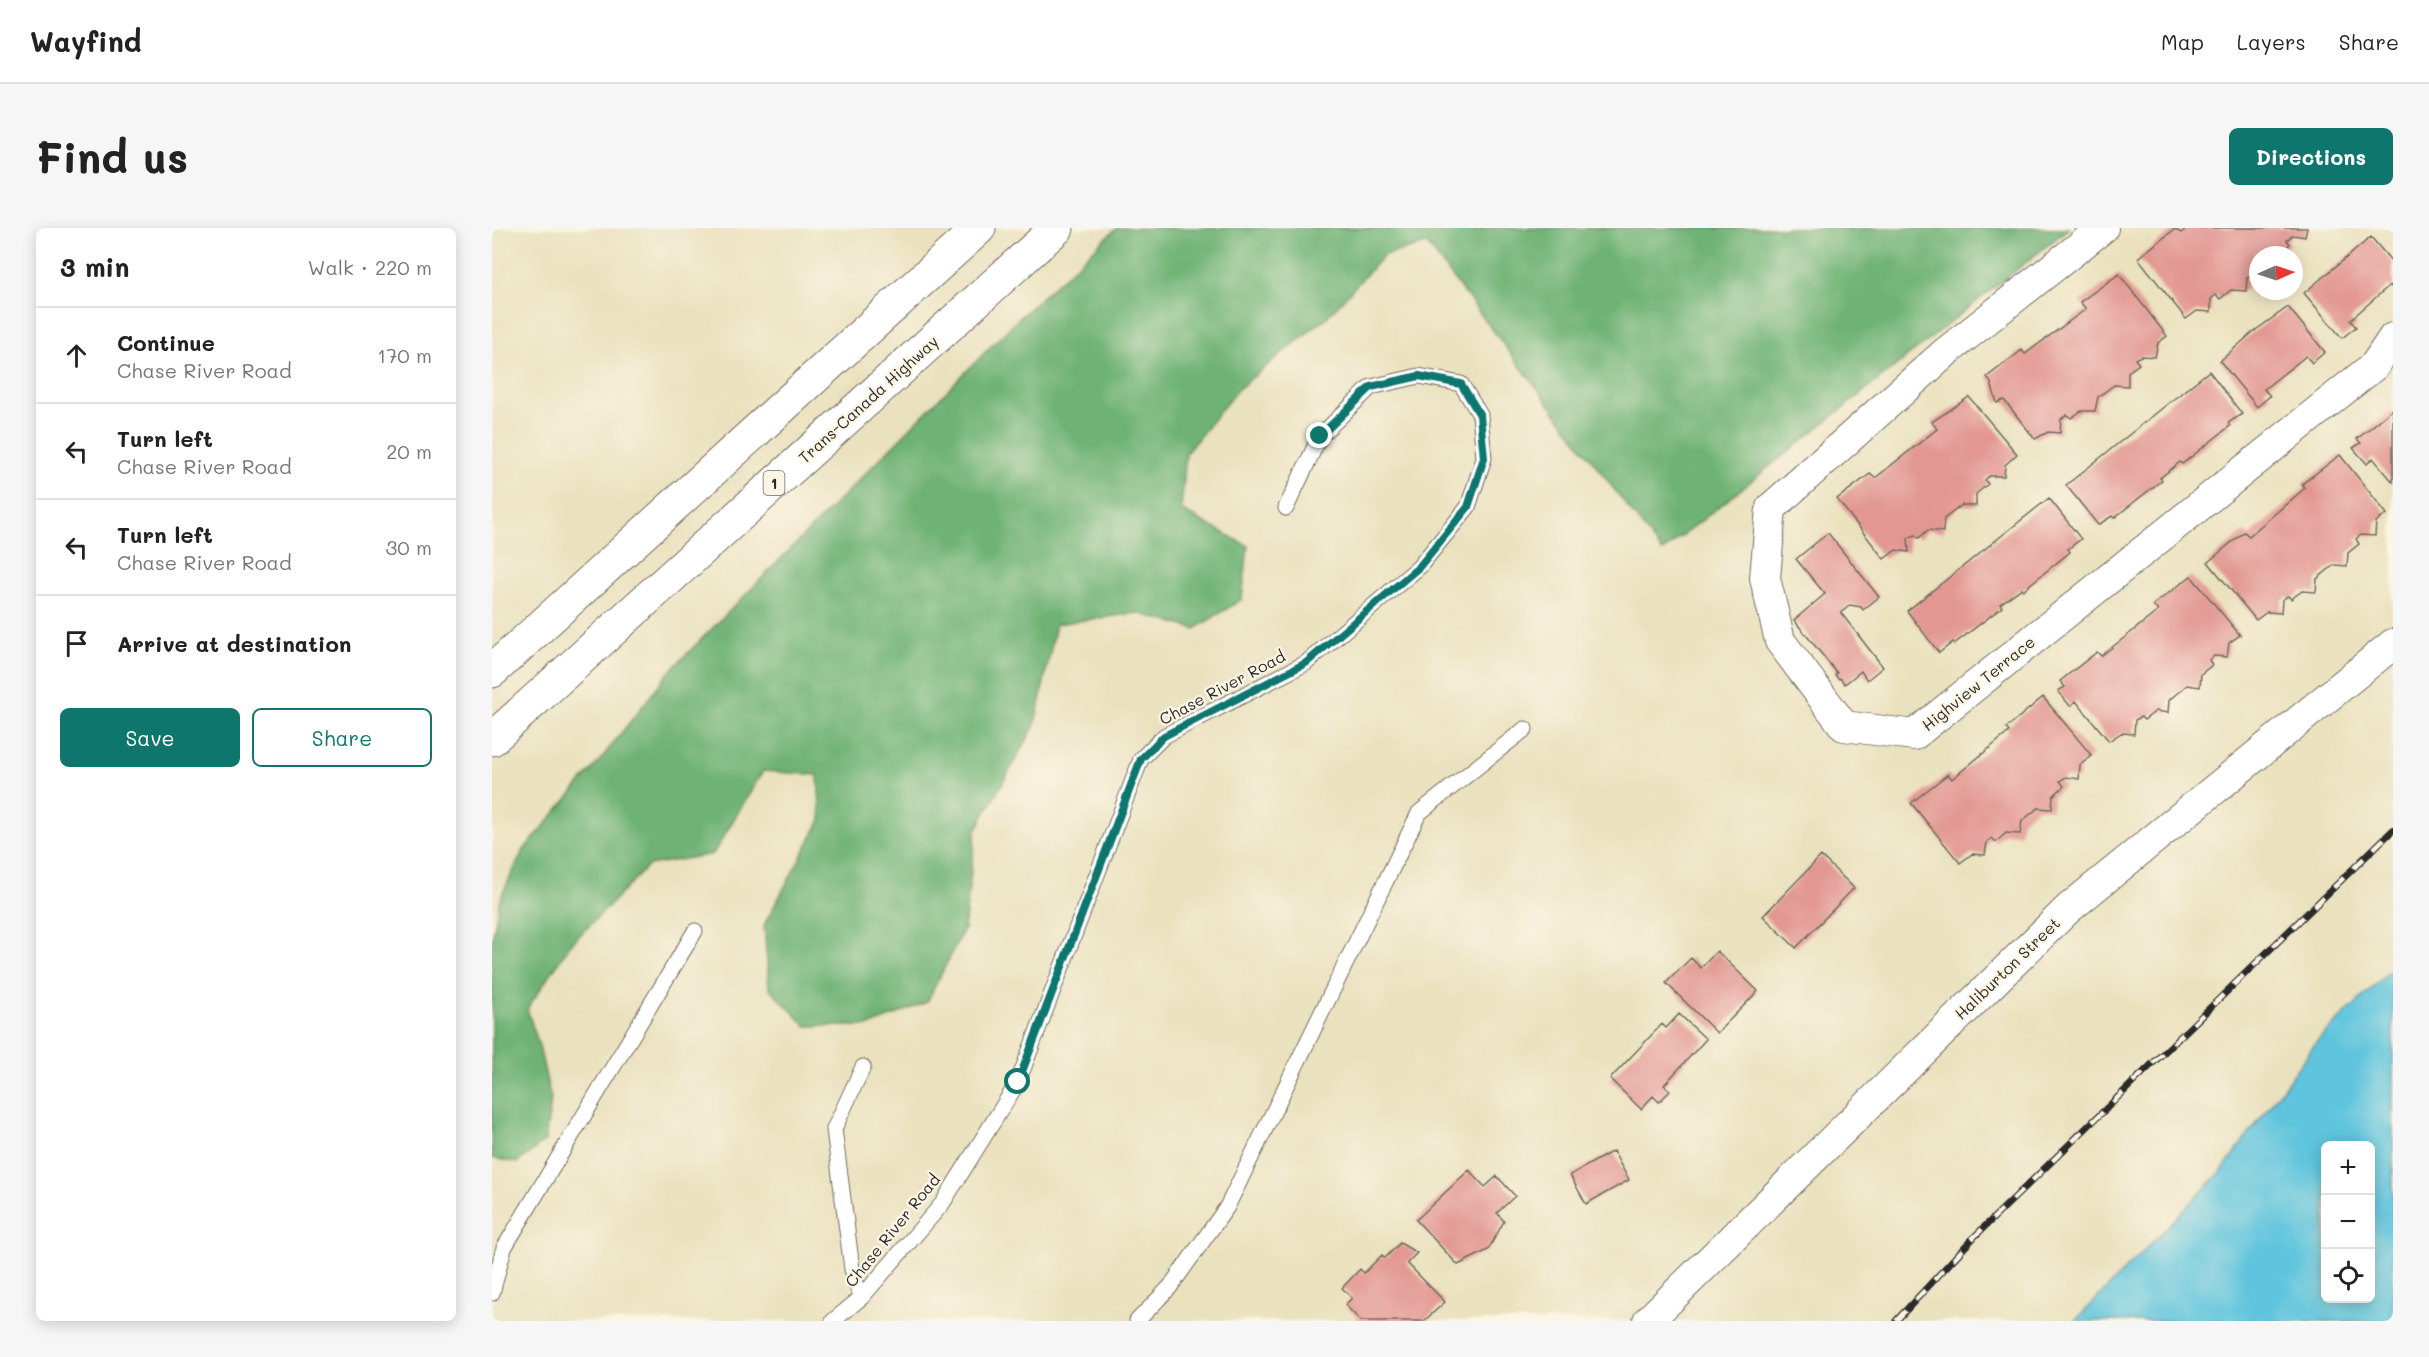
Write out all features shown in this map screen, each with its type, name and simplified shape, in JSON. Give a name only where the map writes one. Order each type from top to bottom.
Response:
[{"type":"highway","points":[[492,671],[979,228]]},
{"type":"highway","name":"Trans-Canada Highway","points":[[492,739],[1057,228]]},
{"type":"street","name":"Highview Terrace","points":[[2103,228],[1947,352],[1771,508],[1765,579],[1780,641],[1844,726],[1914,735],[2375,365],[2393,338]]},
{"type":"street","name":"Haliburton Street","points":[[1648,1321],[2068,909],[2393,644]]},
{"type":"lane","name":"Chase River Road","points":[[833,1321],[862,1297],[942,1204],[1018,1082],[1141,759],[1164,736],[1306,663],[1419,567],[1468,507],[1484,458],[1480,415],[1461,384],[1419,376],[1371,387],[1320,436],[1286,508]]},
{"type":"lane","points":[[1137,1321],[1170,1287],[1227,1207],[1419,813],[1525,729]]},
{"type":"lane","points":[[492,1293],[498,1244],[695,931]]},
{"type":"lane","points":[[862,1297],[856,1286],[852,1269],[834,1129],[863,1067]]},
{"type":"green space","points":[[1117,228],[2069,228],[1662,552],[1427,244],[1384,255],[1327,317],[1237,390],[1186,453],[1181,510],[1248,546],[1242,599],[1195,629],[1137,613],[1056,624],[1035,725],[976,830],[964,929],[927,1002],[869,1026],[806,1026],[769,988],[764,925],[821,820],[818,775],[763,771],[713,854],[649,865],[570,945],[527,1009],[539,1046],[551,1099],[545,1141],[517,1163],[492,1158],[492,941],[499,901],[523,851],[601,759],[669,672],[1018,319]]},
{"type":"water","points":[[2393,968],[2393,1321],[2075,1321],[2221,1172],[2318,1040]]},
{"type":"building","points":[[2187,228],[2307,228],[2305,237],[2293,235],[2287,240],[2290,244],[2288,246],[2249,246],[2249,277],[2246,291],[2231,290],[2220,299],[2216,295],[2211,299],[2211,312],[2197,311],[2186,319],[2138,258],[2175,229],[2181,233]]},
{"type":"building","points":[[2371,237],[2393,263],[2393,289],[2390,285],[2350,320],[2356,327],[2342,338],[2304,293]]},
{"type":"building","points":[[2119,274],[2167,336],[2158,343],[2155,357],[2141,356],[2135,359],[2139,364],[2128,372],[2128,386],[2114,385],[2098,397],[2095,411],[2081,411],[2071,418],[2067,415],[2061,419],[2060,433],[2048,432],[2035,439],[2004,400],[1997,403],[1987,377],[2022,350],[2025,354],[2086,309],[2080,302]]},
{"type":"building","points":[[2288,307],[2325,352],[2312,363],[2306,356],[2264,389],[2270,396],[2257,407],[2220,361],[2253,332]]},
{"type":"building","points":[[2209,371],[2242,414],[2228,423],[2230,426],[2182,464],[2180,462],[2160,478],[2162,480],[2114,518],[2112,516],[2098,525],[2066,485]]},
{"type":"building","points":[[1969,397],[2017,454],[2005,465],[2004,476],[1989,476],[1985,480],[1988,484],[1976,494],[1976,506],[1962,505],[1944,519],[1943,532],[1928,530],[1919,538],[1915,535],[1908,538],[1909,552],[1896,550],[1884,559],[1837,499],[1870,474],[1875,478],[1937,429],[1932,422]]},
{"type":"building","points":[[2393,409],[2393,482],[2373,458],[2367,464],[2353,448],[2361,443],[2357,439]]},
{"type":"building","points":[[2340,455],[2387,514],[2376,522],[2375,536],[2361,535],[2356,539],[2359,544],[2348,553],[2347,566],[2334,565],[2317,579],[2316,592],[2302,591],[2291,599],[2288,596],[2282,600],[2281,613],[2267,612],[2256,620],[2208,562],[2244,532],[2249,536],[2305,488],[2302,484]]},
{"type":"building","points":[[2049,498],[2081,539],[2068,549],[2070,552],[2023,590],[2022,588],[2000,604],[2002,607],[1939,653],[1907,611]]},
{"type":"building","points":[[1828,533],[1879,597],[1863,610],[1861,607],[1850,605],[1841,613],[1883,667],[1867,680],[1861,671],[1845,684],[1835,675],[1837,673],[1794,620],[1825,594],[1796,559]]},
{"type":"building","points":[[2191,576],[2240,635],[2229,643],[2227,657],[2214,656],[2209,660],[2212,665],[2201,674],[2200,687],[2187,685],[2169,700],[2168,713],[2156,711],[2144,720],[2141,717],[2135,720],[2134,734],[2121,733],[2109,741],[2076,701],[2070,706],[2058,691],[2065,687],[2060,681],[2097,652],[2101,656],[2158,611],[2153,605]]},
{"type":"building","points":[[2043,697],[2092,756],[2080,765],[2079,779],[2066,777],[2060,781],[2064,786],[2053,796],[2052,809],[2038,808],[2022,821],[2020,834],[2006,833],[1996,842],[1992,838],[1987,842],[1985,855],[1972,854],[1960,863],[1911,803],[1948,774],[1952,779],[2009,732],[2006,728]]},
{"type":"building","points":[[1821,856],[1854,888],[1796,948],[1763,916]]},
{"type":"building","points":[[1717,951],[1758,991],[1717,1033],[1666,983],[1691,958],[1701,968]]},
{"type":"building","points":[[1679,1014],[1706,1039],[1664,1085],[1670,1091],[1659,1102],[1653,1096],[1641,1109],[1610,1079],[1662,1024],[1666,1028]]},
{"type":"building","points":[[1613,1151],[1629,1180],[1586,1204],[1570,1175]]},
{"type":"building","points":[[1469,1170],[1485,1187],[1497,1176],[1515,1196],[1497,1213],[1504,1221],[1488,1250],[1458,1265],[1416,1220]]},
{"type":"building","points":[[1400,1243],[1417,1253],[1407,1263],[1445,1302],[1424,1321],[1361,1321],[1345,1305],[1352,1298],[1342,1288],[1360,1269],[1364,1273],[1382,1255],[1385,1258]]},
{"type":"railway","points":[[1896,1321],[1974,1237],[2393,830]]},
{"type":"route","points":[[1018,1082],[1141,759],[1164,736],[1306,663],[1419,567],[1468,507],[1484,458],[1480,415],[1461,384],[1419,376],[1371,387],[1320,436]]}]
